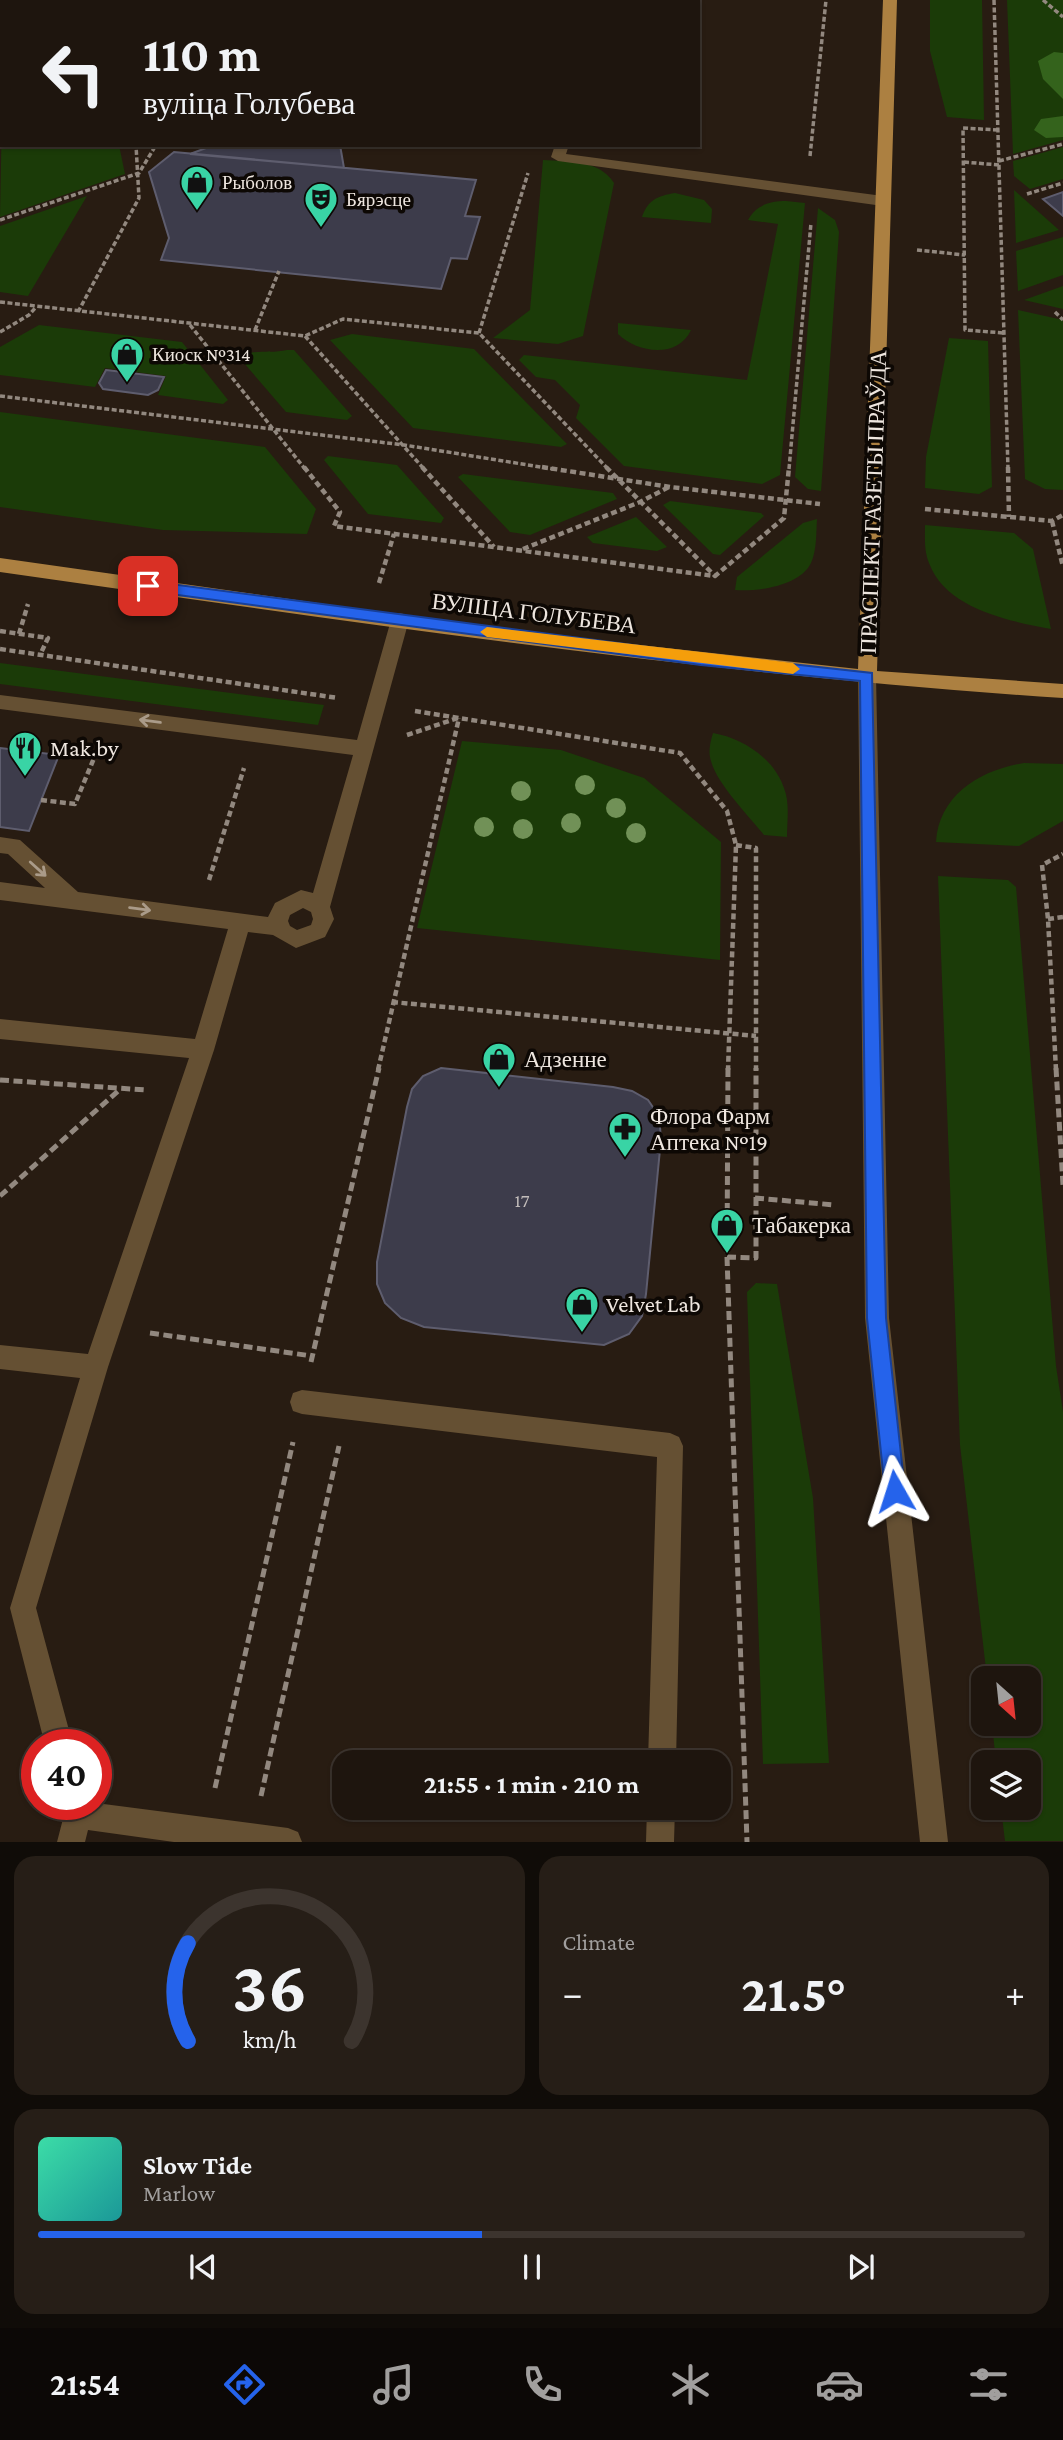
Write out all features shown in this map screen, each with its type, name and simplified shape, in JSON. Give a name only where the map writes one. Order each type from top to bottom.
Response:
[{"type":"main road","name":"ПРАСПЕКТ ГАЗЕТЫ ПРАЎДА","points":[[867,676],[890,0]]},
{"type":"main road","name":"ВУЛІЦА ГОЛУБЕВА","points":[[0,565],[701,660],[1063,691]]},
{"type":"street","points":[[561,147],[558,157],[883,201]]},
{"type":"street","points":[[320,907],[400,621]]},
{"type":"street","name":"ПРАСПЕКТ ГАЗЕТЫ ПРАЎДА","points":[[867,676],[877,1318],[934,1842]]},
{"type":"street","points":[[0,702],[365,749]]},
{"type":"street","points":[[0,845],[13,846],[73,901]]},
{"type":"street","points":[[0,891],[278,927]]},
{"type":"street","points":[[308,900],[323,912],[322,925],[311,936],[296,939],[278,927],[278,914],[293,901],[308,900]]},
{"type":"street","points":[[55,1729],[23,1608],[96,1367],[203,1050],[240,923]]},
{"type":"street","points":[[0,1029],[203,1050]]},
{"type":"street","points":[[0,1357],[96,1367]]},
{"type":"street","points":[[302,1402],[670,1446],[662,1750]]},
{"type":"street","points":[[75,1820],[205,1831],[288,1842]]},
{"type":"street","points":[[660,1842],[661,1820]]},
{"type":"path","points":[[190,325],[340,512],[334,526],[715,576],[784,518],[814,192],[809,162],[826,0]]},
{"type":"path","points":[[994,0],[1009,517]]},
{"type":"path","points":[[1043,0],[1063,17]]},
{"type":"path","points":[[998,130],[963,128],[965,330],[1004,333]]},
{"type":"path","points":[[964,162],[999,163],[1063,144]]},
{"type":"path","points":[[78,312],[139,198],[136,147]]},
{"type":"path","points":[[0,220],[139,173],[155,147]]},
{"type":"path","points":[[479,332],[530,167]]},
{"type":"path","points":[[1027,194],[1063,183]]},
{"type":"path","points":[[882,247],[965,255]]},
{"type":"path","points":[[255,330],[279,271]]},
{"type":"path","points":[[0,302],[305,336],[343,319],[479,332],[640,502],[715,576]]},
{"type":"path","points":[[0,332],[29,315],[36,307]]},
{"type":"path","points":[[1055,312],[1063,320]]},
{"type":"path","points":[[305,336],[495,547]]},
{"type":"path","points":[[0,396],[277,432],[404,445],[670,487],[820,504]]},
{"type":"path","points":[[520,551],[670,487]]},
{"type":"path","points":[[925,509],[1052,521],[1063,515]]},
{"type":"path","points":[[1052,521],[1063,567]]},
{"type":"path","points":[[369,617],[394,534]]},
{"type":"path","points":[[0,631],[48,638],[40,654]]},
{"type":"path","points":[[0,649],[378,704],[680,753],[727,811],[736,845],[728,1034],[727,1258],[747,1842]]},
{"type":"path","points":[[205,1831],[392,1002],[459,718]]},
{"type":"path","points":[[41,800],[75,804],[100,743]]},
{"type":"path","points":[[197,918],[245,764]]},
{"type":"path","points":[[727,1258],[756,1258],[755,848],[736,845]]},
{"type":"path","points":[[1063,854],[1042,865],[1048,919],[1063,1185]]},
{"type":"path","points":[[1048,919],[1063,917]]},
{"type":"path","points":[[392,1002],[755,1036]]},
{"type":"path","points":[[0,1081],[145,1092],[160,1045]]},
{"type":"path","points":[[0,1196],[119,1090]]},
{"type":"path","points":[[755,1198],[875,1208]]},
{"type":"path","points":[[110,1327],[312,1356]]},
{"type":"path","points":[[252,1837],[348,1407]]},
{"type":"green space","points":[[930,0],[982,0],[984,120],[947,117],[930,51]]},
{"type":"green space","points":[[1007,0],[1063,0],[1063,140],[1013,154]]},
{"type":"green space","points":[[1054,52],[1063,53],[1063,99],[1043,79],[1038,61]]},
{"type":"green space","points":[[1063,116],[1063,137],[1046,138],[1034,130],[1041,119]]},
{"type":"green space","points":[[1,147],[119,147],[125,174],[0,217]]},
{"type":"green space","points":[[1063,147],[1063,179],[1030,189],[1014,176],[1013,161]]},
{"type":"green space","points":[[543,160],[592,166],[608,175],[614,183],[583,336],[558,344],[493,338],[530,310]]},
{"type":"green space","points":[[1014,190],[1059,230],[1016,243]]},
{"type":"green space","points":[[675,193],[704,200],[712,209],[711,223],[642,217],[654,200]]},
{"type":"green space","points":[[87,196],[28,296],[0,292],[0,226]]},
{"type":"green space","points":[[786,201],[805,203],[780,475],[762,484],[624,466],[576,418],[580,405],[555,380],[536,377],[519,360],[524,355],[747,380],[778,224],[748,220],[764,205]]},
{"type":"green space","points":[[818,208],[835,220],[839,232],[821,491],[808,489],[795,477]]},
{"type":"green space","points":[[1063,237],[1063,275],[1018,291],[1016,251]]},
{"type":"green space","points":[[1063,286],[1063,309],[1024,300]]},
{"type":"green space","points":[[1018,310],[1063,320],[1063,490],[1045,489],[1025,479]]},
{"type":"green space","points":[[618,323],[691,330],[677,346],[646,349],[618,334]]},
{"type":"green space","points":[[39,325],[182,342],[228,400],[223,404],[158,395],[166,376],[105,368],[95,387],[0,375],[0,347]]},
{"type":"green space","points":[[352,334],[474,349],[567,444],[561,447],[413,428],[330,340]]},
{"type":"green space","points":[[949,338],[988,341],[992,487],[979,494],[925,488],[926,457]]},
{"type":"green space","points":[[294,350],[352,416],[347,420],[286,412],[238,356]]},
{"type":"green space","points":[[0,412],[265,447],[316,509],[307,534],[163,530],[0,507]]},
{"type":"green space","points":[[328,456],[397,465],[444,518],[441,523],[368,514],[324,460]]},
{"type":"green space","points":[[463,474],[613,493],[617,499],[530,535],[510,532],[458,477]]},
{"type":"green space","points":[[670,501],[761,513],[764,516],[720,555],[713,554],[663,505]]},
{"type":"green space","points":[[636,517],[667,547],[657,551],[593,543],[587,537]]},
{"type":"green space","points":[[817,519],[814,553],[805,571],[777,586],[735,590],[737,577],[803,523]]},
{"type":"green space","points":[[925,525],[1014,533],[1033,549],[1051,629],[998,617],[949,592],[937,579],[929,563]]},
{"type":"green space","points":[[0,663],[324,705],[318,725],[0,684]]},
{"type":"green space","points":[[713,733],[746,745],[773,767],[786,794],[787,837],[764,835],[726,790],[710,758]]},
{"type":"green space","points":[[462,741],[561,750],[644,778],[721,842],[720,960],[417,928]]},
{"type":"green space","points":[[1024,763],[1063,764],[1063,821],[1019,846],[936,842],[945,811],[965,788],[992,772]]},
{"type":"green space","points":[[938,876],[1008,880],[1016,887],[1056,1366],[1063,1412],[1063,1841],[1005,1841],[1002,1820],[1041,1820],[1041,1750],[995,1750],[993,1736],[1041,1736],[1041,1666],[986,1666],[960,1445]]},
{"type":"green space","points":[[756,1283],[777,1284],[813,1498],[829,1763],[763,1764],[747,1292]]},
{"type":"building","points":[[209,147],[340,147],[344,168],[190,154]]},
{"type":"building","name":"Бярэсце","points":[[174,152],[476,180],[465,216],[480,217],[467,259],[451,258],[441,289],[161,260],[169,238],[149,172]]},
{"type":"building","points":[[1063,192],[1063,216],[1043,199]]},
{"type":"building","points":[[106,370],[164,377],[158,390],[148,395],[103,389],[99,383]]},
{"type":"building","name":"Mak.by","points":[[0,748],[59,755],[29,831],[0,827]]},
{"type":"building","points":[[441,1068],[613,1087],[632,1091],[648,1100],[659,1116],[661,1139],[646,1294],[642,1316],[629,1334],[604,1345],[424,1327],[401,1318],[385,1303],[377,1284],[377,1262],[407,1107],[412,1089],[423,1076]]},
{"type":"slow traffic","points":[[487,632],[701,660],[793,669]]},
{"type":"place","name":"Рыболов","points":[[197,212]]},
{"type":"place","name":"Бярэсце","points":[[321,229]]},
{"type":"place","name":"Киоск №314","points":[[127,384]]},
{"type":"place","name":"Mak.by","points":[[25,778]]},
{"type":"place","name":"Адзенне","points":[[499,1089]]},
{"type":"place","name":"Флора Фарм Аптека №19","points":[[625,1159]]},
{"type":"place","name":"Табакерка","points":[[727,1255]]},
{"type":"place","name":"Velvet Lab","points":[[582,1334]]},
{"type":"route","points":[[148,586],[701,660],[867,676],[877,1318],[895,1491]]}]
